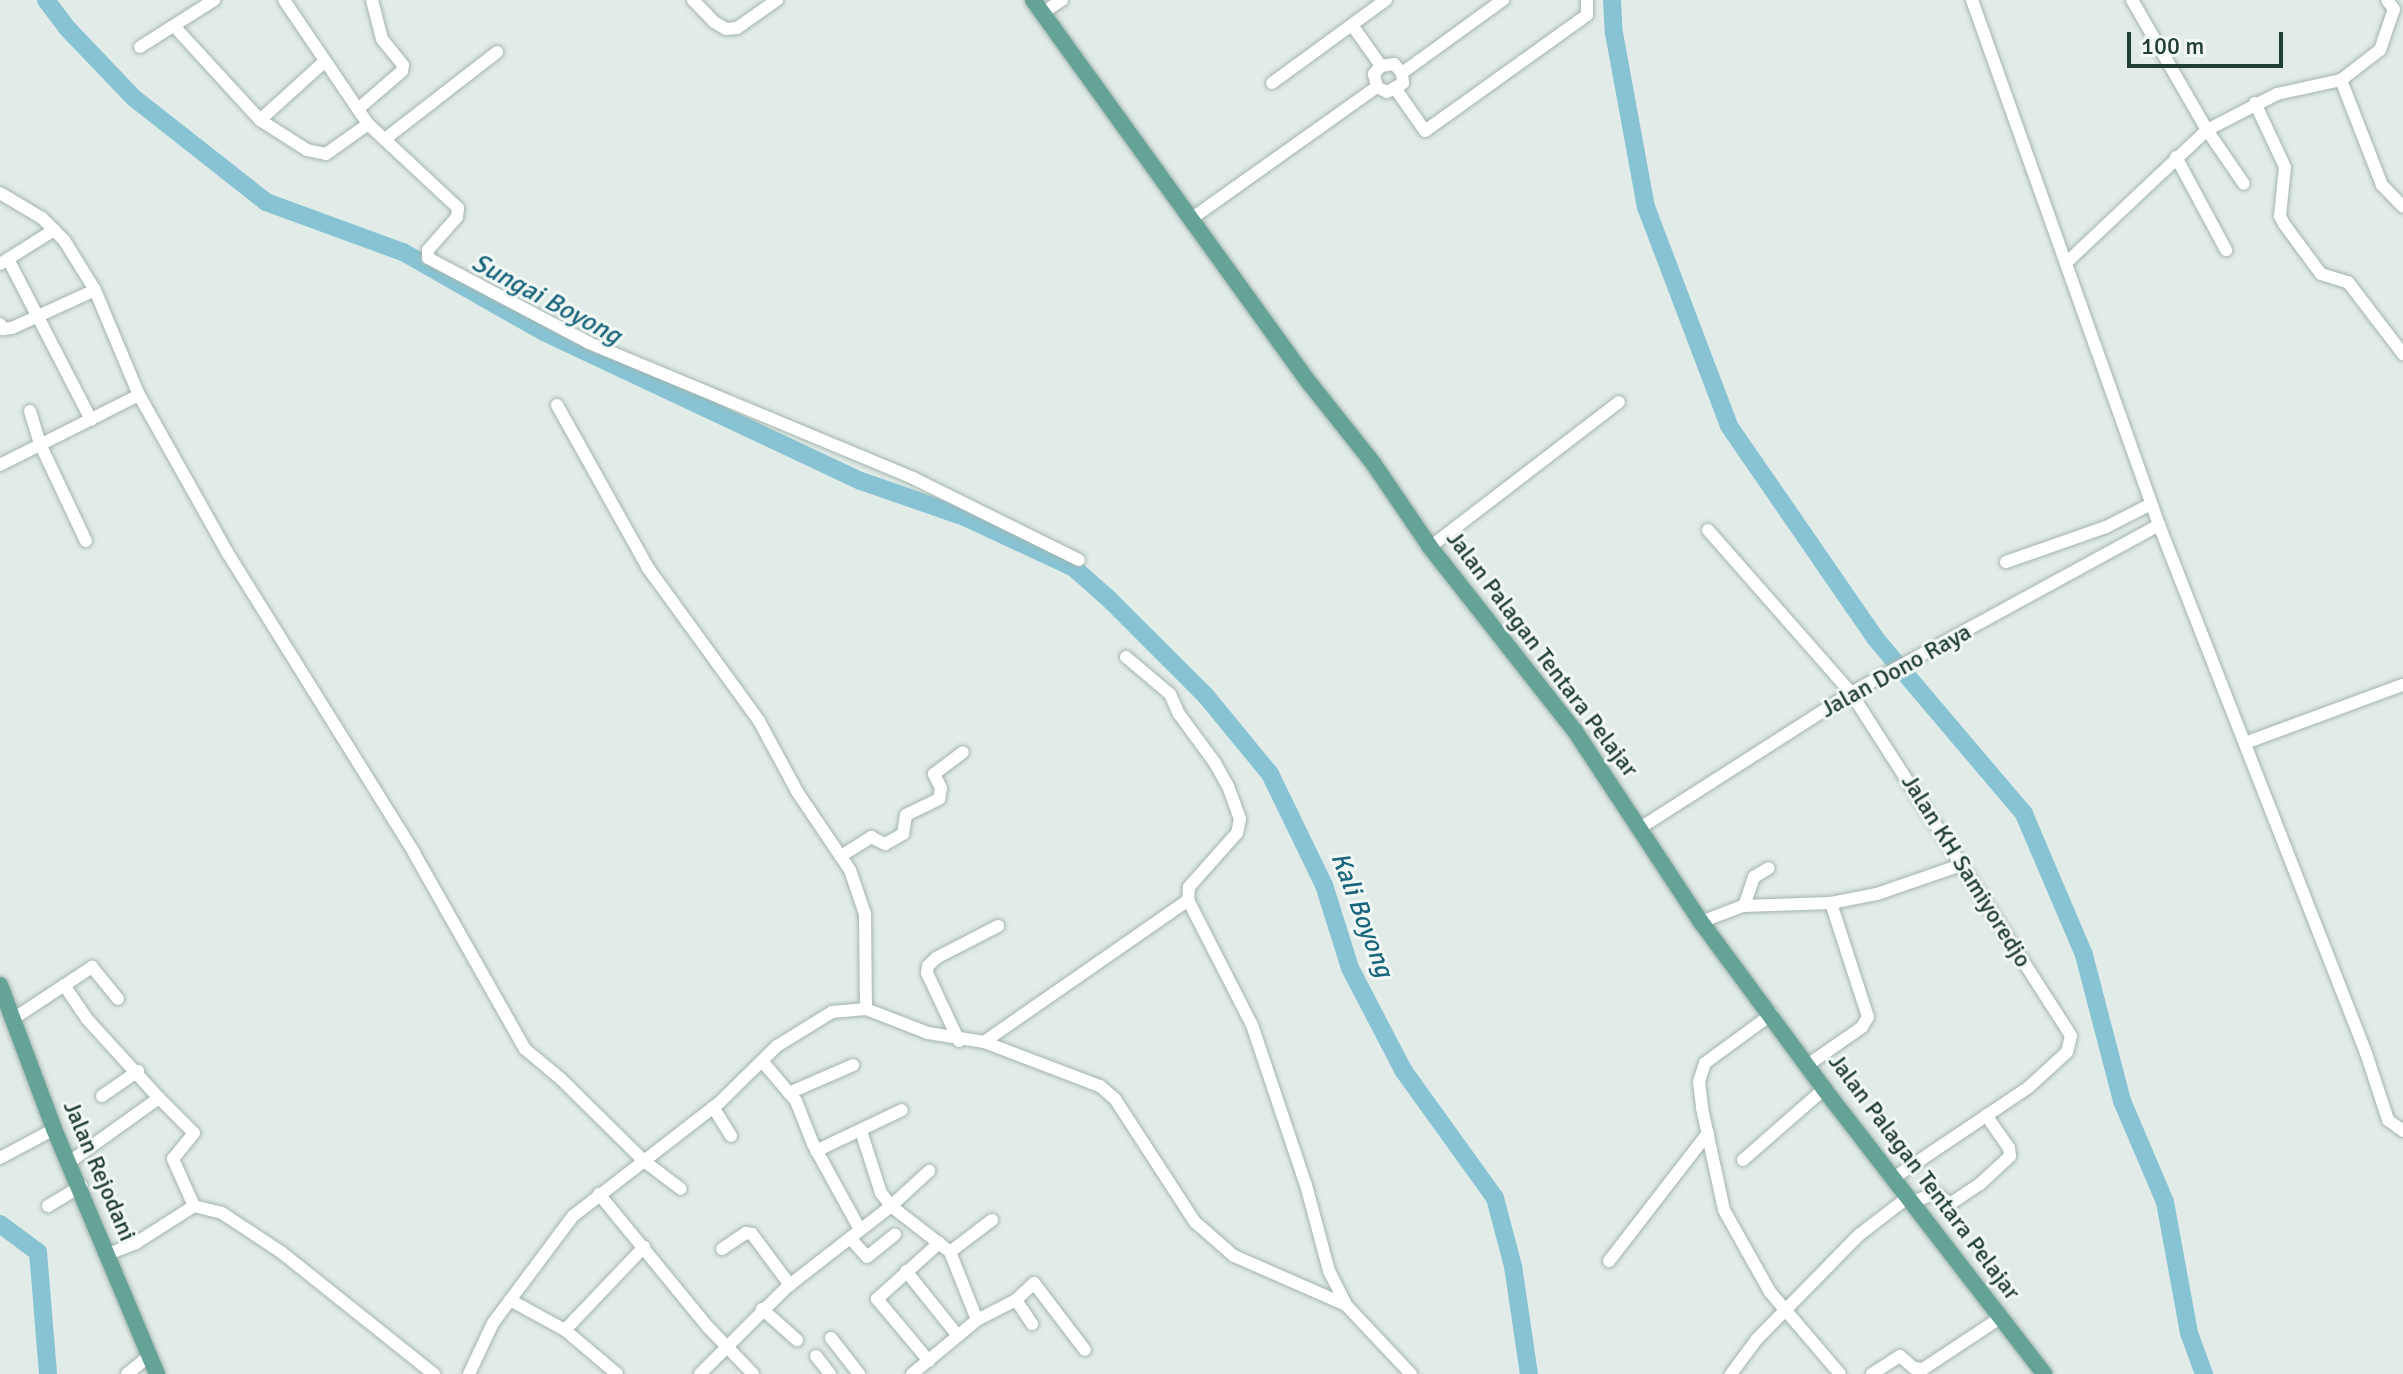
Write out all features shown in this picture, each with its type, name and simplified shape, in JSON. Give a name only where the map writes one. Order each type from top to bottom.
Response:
[{"type":"main road","name":"Jalan Palagan Tentara Pelajar","points":[[1038,6],[1311,385],[1373,463],[1430,547],[1575,731],[1701,922],[1892,1179],[2044,1374]]},
{"type":"main road","name":"Jalan Rejodani","points":[[0,985],[54,1129],[81,1186],[157,1374]]},
{"type":"street","points":[[140,47],[214,0]]},
{"type":"street","points":[[284,0],[368,124],[458,208],[457,217],[428,250],[428,258],[589,343],[913,478],[1079,560]]},
{"type":"street","points":[[358,109],[402,71],[403,65],[382,39],[372,0]]},
{"type":"street","points":[[693,0],[714,22],[726,29],[737,28],[777,0]]},
{"type":"street","points":[[1038,6],[1062,0]]},
{"type":"street","points":[[1272,83],[1386,0]]},
{"type":"street","points":[[1402,73],[1503,0]]},
{"type":"street","points":[[1395,88],[1425,131],[1587,15],[1587,0]]},
{"type":"street","points":[[1972,0],[2159,525],[2366,1053],[2388,1120],[2403,1131]]},
{"type":"street","points":[[2132,0],[2207,130],[2244,184]]},
{"type":"street","points":[[2066,263],[2207,130],[2277,94],[2341,80],[2380,50],[2395,3]]},
{"type":"street","points":[[1352,25],[1381,66]]},
{"type":"street","points":[[174,26],[260,120],[293,143],[326,154],[368,124]]},
{"type":"street","points":[[385,139],[497,52]]},
{"type":"street","points":[[260,120],[324,62]]},
{"type":"street","points":[[1394,64],[1402,73],[1403,83],[1395,88],[1387,92],[1377,87],[1374,74],[1381,66],[1394,64]]},
{"type":"street","points":[[2341,80],[2382,185],[2403,207]]},
{"type":"street","points":[[1191,219],[1377,87]]},
{"type":"street","points":[[2255,103],[2285,167],[2280,216],[2284,224],[2321,274],[2348,282],[2403,354]]},
{"type":"street","points":[[2176,157],[2226,250]]},
{"type":"street","points":[[0,193],[42,218],[54,230],[95,290],[139,395],[227,552],[414,853],[525,1049],[561,1079],[644,1161],[681,1189]]},
{"type":"street","points":[[54,230],[4,262],[37,315],[91,420]]},
{"type":"street","points":[[0,324],[3,329],[12,328],[95,290]]},
{"type":"street","points":[[0,465],[139,395]]},
{"type":"street","points":[[1430,547],[1619,402]]},
{"type":"street","points":[[557,405],[648,568],[759,721],[798,793],[850,870],[865,914],[866,1009]]},
{"type":"street","points":[[30,411],[41,446],[86,541]]},
{"type":"street","points":[[2006,562],[2106,527],[2151,504]]},
{"type":"street","name":"Jalan Dono Raya","points":[[1640,828],[1851,693],[2159,525]]},
{"type":"street","name":"Jalan KH Samiyoredjo","points":[[1708,530],[1851,693],[1964,864],[2071,1036],[2067,1052],[2058,1063],[1892,1179]]},
{"type":"street","points":[[1126,657],[1170,694],[1179,714],[1215,763],[1240,819],[1228,845],[1189,887],[1188,900],[1252,1025],[1306,1185],[1329,1271],[1346,1305],[1411,1374]]},
{"type":"street","points":[[2245,743],[2403,685]]},
{"type":"street","points":[[841,856],[871,837],[885,844],[903,834],[906,815],[939,799],[941,788],[934,774],[963,752]]},
{"type":"street","points":[[1701,922],[1744,906],[1831,903],[1877,894],[1964,864]]},
{"type":"street","points":[[1744,906],[1754,877],[1769,868]]},
{"type":"street","points":[[984,1042],[1188,900]]},
{"type":"street","points":[[1809,1064],[1862,1027],[1868,1017],[1831,903]]},
{"type":"street","points":[[959,1041],[927,973],[928,966],[936,958],[998,926]]},
{"type":"street","points":[[13,1019],[94,967],[118,999]]},
{"type":"street","points":[[64,985],[87,1019],[194,1133],[173,1159],[194,1206]]},
{"type":"street","points":[[469,1374],[493,1323],[573,1216],[713,1107],[777,1046],[832,1012],[866,1009],[959,1041],[984,1042],[1100,1086],[1115,1099],[1195,1222],[1234,1256],[1346,1305]]},
{"type":"street","points":[[1772,1014],[1705,1063],[1699,1082],[1708,1133],[1724,1210],[1770,1292],[1840,1374]]},
{"type":"street","points":[[762,1061],[796,1101],[816,1151],[867,1257],[895,1234]]},
{"type":"street","points":[[789,1093],[853,1065]]},
{"type":"street","points":[[102,1096],[138,1071]]},
{"type":"street","points":[[1743,1160],[1824,1089]]},
{"type":"street","points":[[68,1163],[159,1098]]},
{"type":"street","points":[[713,1107],[731,1136]]},
{"type":"street","points":[[816,1151],[902,1110]]},
{"type":"street","points":[[1731,1374],[1757,1339],[1859,1235],[1908,1200],[1936,1193],[1950,1204],[1980,1184],[2010,1156],[2009,1148],[1986,1115]]},
{"type":"street","points":[[0,1158],[54,1129]]},
{"type":"street","points":[[861,1131],[881,1193],[891,1206],[944,1248],[977,1320]]},
{"type":"street","points":[[1609,1261],[1708,1133]]},
{"type":"street","points":[[700,1374],[762,1309],[891,1206],[929,1171]]},
{"type":"street","points":[[48,1206],[81,1186]]},
{"type":"street","points":[[599,1194],[753,1374]]},
{"type":"street","points":[[108,1254],[136,1243],[194,1206],[222,1213],[281,1252],[434,1374]]},
{"type":"street","points":[[929,1361],[877,1300],[879,1294],[906,1271],[992,1220]]},
{"type":"street","points":[[722,1249],[746,1233],[752,1234],[790,1285]]},
{"type":"street","points":[[565,1330],[644,1247]]},
{"type":"street","points":[[906,1271],[958,1336]]},
{"type":"street","points":[[912,1374],[977,1320],[1016,1300],[1034,1283],[1085,1350]]},
{"type":"street","points":[[510,1300],[565,1330],[617,1374]]},
{"type":"street","points":[[1016,1300],[1032,1324]]},
{"type":"street","points":[[762,1309],[797,1340]]},
{"type":"street","points":[[1872,1374],[1900,1356],[1914,1368],[1923,1369],[2000,1318]]},
{"type":"street","points":[[831,1338],[859,1374]]},
{"type":"street","points":[[127,1374],[149,1356]]},
{"type":"street","points":[[816,1356],[830,1374]]},
{"type":"waterway","name":"Sungai Boyong","points":[[46,0],[67,28],[134,98],[266,202],[403,252],[544,332],[861,481],[967,518],[1074,568],[1109,599],[1206,696],[1270,774],[1324,885],[1350,968],[1403,1070],[1495,1198],[1513,1266],[1529,1374]]},
{"type":"waterway","points":[[1612,0],[1614,33],[1646,207],[1729,426],[1875,638],[2024,814],[2084,955],[2122,1101],[2165,1202],[2189,1333],[2204,1374]]},
{"type":"waterway","name":"Kali Boyong","points":[[0,1224],[38,1252],[48,1374]]}]
